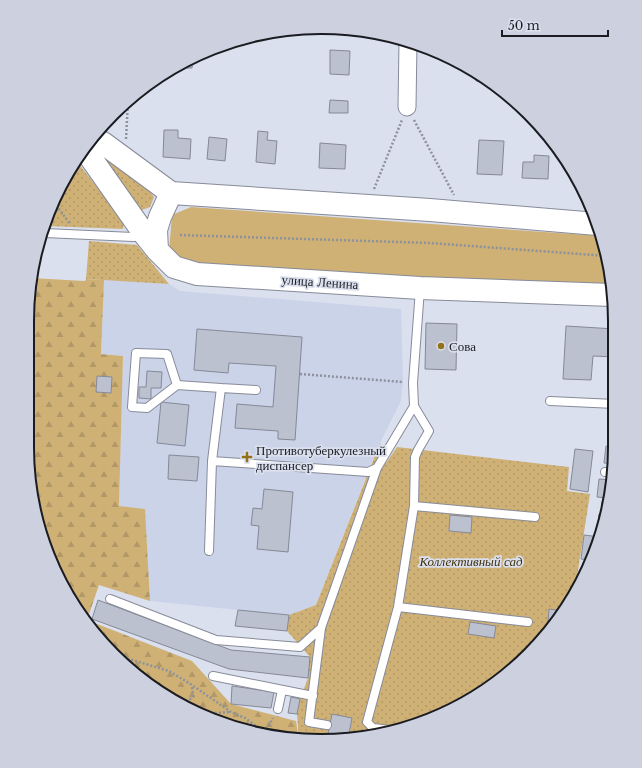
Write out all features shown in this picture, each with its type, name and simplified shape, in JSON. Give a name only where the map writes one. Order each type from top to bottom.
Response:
[{"type":"main road","points":[[96,142],[103,143],[171,192],[430,210],[591,223]]},
{"type":"main road","name":"улица Ленина","points":[[88,154],[151,243],[174,267],[197,274],[420,288],[607,295]]},
{"type":"main road","points":[[151,243],[171,192]]},
{"type":"street","points":[[407,107],[408,48]]},
{"type":"lane","points":[[48,233],[134,237],[151,243]]},
{"type":"lane","points":[[327,725],[309,722],[321,628],[377,468],[414,406],[420,288]]},
{"type":"lane","points":[[177,385],[167,354],[136,352],[132,407],[148,408],[177,385],[256,390]]},
{"type":"lane","points":[[209,551],[212,460],[221,388]]},
{"type":"lane","points":[[550,401],[608,404]]},
{"type":"lane","points":[[376,728],[373,728],[367,722],[398,607],[414,506],[415,457],[429,431],[414,406]]},
{"type":"lane","points":[[212,460],[368,472],[377,468]]},
{"type":"lane","points":[[414,506],[535,517]]},
{"type":"lane","points":[[110,599],[216,640],[300,647],[321,628]]},
{"type":"lane","points":[[398,607],[528,622]]},
{"type":"lane","points":[[214,676],[313,696]]},
{"type":"lane","points":[[278,709],[282,690]]},
{"type":"path","points":[[381,189],[374,189],[407,107]]},
{"type":"path","points":[[407,107],[454,195]]},
{"type":"path","points":[[126,140],[128,109]]},
{"type":"path","points":[[446,194],[461,195]]},
{"type":"path","points":[[58,207],[79,235]]},
{"type":"path","points":[[180,235],[430,243],[600,255]]},
{"type":"path","points":[[300,374],[414,384]]},
{"type":"path","points":[[127,659],[169,671],[192,685],[230,712],[245,718],[256,726]]},
{"type":"path","points":[[187,701],[193,697],[192,685]]},
{"type":"path","points":[[267,729],[278,709]]},
{"type":"path","points":[[213,713],[230,712]]},
{"type":"shaded area","name":"Противотуберкулезный диспансер","points":[[104,280],[169,284],[180,291],[401,309],[403,382],[401,401],[380,443],[316,605],[289,615],[150,601],[145,510],[119,506],[123,356],[101,354]]},
{"type":"green space","points":[[96,151],[143,183],[154,197],[150,207],[142,210]]},
{"type":"green space","points":[[80,165],[124,221],[123,229],[50,226],[72,177]]},
{"type":"green space","points":[[191,207],[595,236],[606,288],[188,264],[169,252],[172,215]]},
{"type":"green space","points":[[89,241],[137,245],[169,284],[86,279]]},
{"type":"green space","points":[[37,278],[85,281],[86,279],[104,280],[101,354],[123,356],[119,506],[145,509],[150,601],[99,585],[89,616],[72,590],[56,557],[44,521],[36,484],[34,447],[34,321]]},
{"type":"green space","name":"Коллективный сад","points":[[380,443],[386,463],[397,447],[569,467],[567,491],[590,494],[577,576],[570,590],[549,622],[524,650],[496,675],[464,696],[431,712],[395,724],[358,732],[321,734],[298,733],[297,714],[300,699],[308,678],[310,657],[287,631],[289,615],[316,605]]},
{"type":"green space","points":[[93,623],[192,661],[231,704],[296,721],[298,733],[284,732],[229,719],[177,696],[146,675],[132,663]]},
{"type":"building","points":[[330,50],[350,51],[349,75],[330,74]]},
{"type":"building","points":[[330,100],[348,101],[348,113],[329,113]]},
{"type":"building","points":[[164,130],[178,130],[178,138],[191,139],[190,159],[163,157]]},
{"type":"building","points":[[258,131],[268,132],[267,140],[277,141],[275,164],[256,162]]},
{"type":"building","points":[[209,137],[227,139],[225,161],[207,159]]},
{"type":"building","points":[[479,140],[504,141],[502,175],[477,174]]},
{"type":"building","points":[[320,143],[346,145],[345,169],[319,168]]},
{"type":"building","points":[[534,155],[549,156],[548,179],[522,178],[523,162],[534,162]]},
{"type":"building","name":"Сова","points":[[426,323],[457,324],[456,370],[425,369]]},
{"type":"building","points":[[566,326],[608,329],[608,357],[593,356],[591,380],[563,379]]},
{"type":"building","points":[[197,329],[302,337],[295,440],[278,439],[278,431],[235,428],[237,404],[273,407],[276,366],[229,363],[228,373],[194,370]]},
{"type":"building","points":[[147,371],[162,372],[161,388],[151,388],[151,399],[139,398],[139,387],[146,387]]},
{"type":"building","points":[[97,376],[112,377],[111,393],[96,392]]},
{"type":"building","points":[[161,402],[189,405],[185,446],[157,443]]},
{"type":"building","points":[[606,446],[608,446],[607,463],[604,463]]},
{"type":"building","points":[[575,449],[593,451],[588,492],[570,489]]},
{"type":"building","points":[[169,455],[199,457],[197,481],[168,479]]},
{"type":"building","points":[[599,479],[606,480],[603,498],[597,497]]},
{"type":"building","points":[[264,489],[293,492],[288,552],[257,549],[259,526],[251,525],[253,508],[262,509]]},
{"type":"building","points":[[450,515],[472,517],[471,533],[449,531]]},
{"type":"building","points":[[584,535],[594,536],[585,559],[581,559]]},
{"type":"building","points":[[98,600],[231,650],[310,657],[308,678],[229,669],[92,619]]},
{"type":"building","points":[[549,609],[557,610],[549,622],[548,623]]},
{"type":"building","points":[[238,610],[289,615],[287,631],[235,626]]},
{"type":"building","points":[[470,622],[496,626],[494,638],[468,634]]},
{"type":"building","points":[[232,686],[274,692],[271,708],[231,704]]},
{"type":"building","points":[[291,697],[300,699],[297,714],[288,713]]},
{"type":"building","points":[[332,714],[352,718],[349,732],[328,734]]},
{"type":"place","name":"Сова","points":[[441,346]]},
{"type":"place","name":"Противотуберкулезный диспансер","points":[[247,457]]}]
